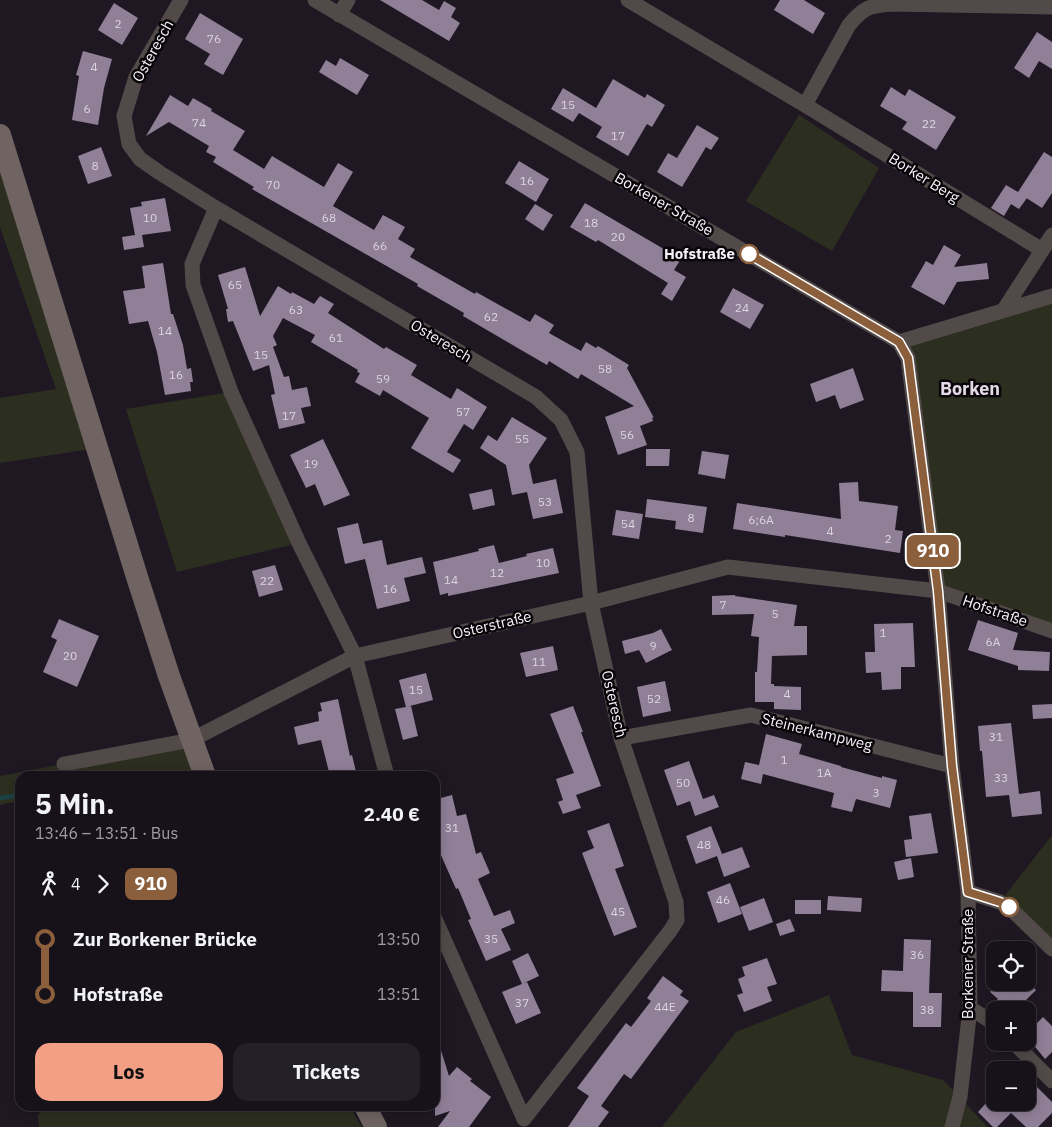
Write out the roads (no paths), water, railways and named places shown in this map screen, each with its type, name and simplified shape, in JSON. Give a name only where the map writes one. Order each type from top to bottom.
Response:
[{"type":"street","name":"Osteresch","points":[[181,0],[136,77],[124,116],[129,144],[140,159],[216,208],[536,397],[561,420],[577,452],[591,602],[621,738],[676,902],[677,920],[524,1119],[440,930]]},
{"type":"street","name":"Borkener Straße","points":[[315,0],[899,342],[908,358],[938,591],[952,766],[968,892],[970,1008],[960,1098],[952,1127]]},
{"type":"street","points":[[339,15],[348,0]]},
{"type":"street","name":"Borker Berg","points":[[628,0],[806,105],[1042,250]]},
{"type":"street","points":[[806,105],[849,24],[858,14],[870,6],[891,4],[1052,7]]},
{"type":"street","points":[[0,135],[138,580],[203,771]]},
{"type":"street","points":[[216,208],[192,264],[192,285],[231,392],[299,543],[355,656],[386,771]]},
{"type":"street","points":[[1003,311],[1052,235]]},
{"type":"street","points":[[899,342],[1052,296]]},
{"type":"street","name":"Osterstraße","points":[[64,764],[191,740],[355,656],[591,602],[728,567],[938,591]]},
{"type":"street","name":"Hofstraße","points":[[938,591],[1052,630]]},
{"type":"street","name":"Steinerkampweg","points":[[621,738],[751,715],[952,766]]},
{"type":"street","points":[[968,892],[1000,902],[1009,907],[1052,949]]},
{"type":"street","points":[[970,1008],[986,1018]]},
{"type":"street","points":[[1022,1051],[1052,1081]]},
{"type":"street","points":[[368,1111],[376,1127]]},
{"type":"waterway","points":[[0,798],[15,796]]},
{"type":"place","name":"Hofstraße","points":[[749,254]]},
{"type":"district","name":"Borken","points":[[970,389]]}]
